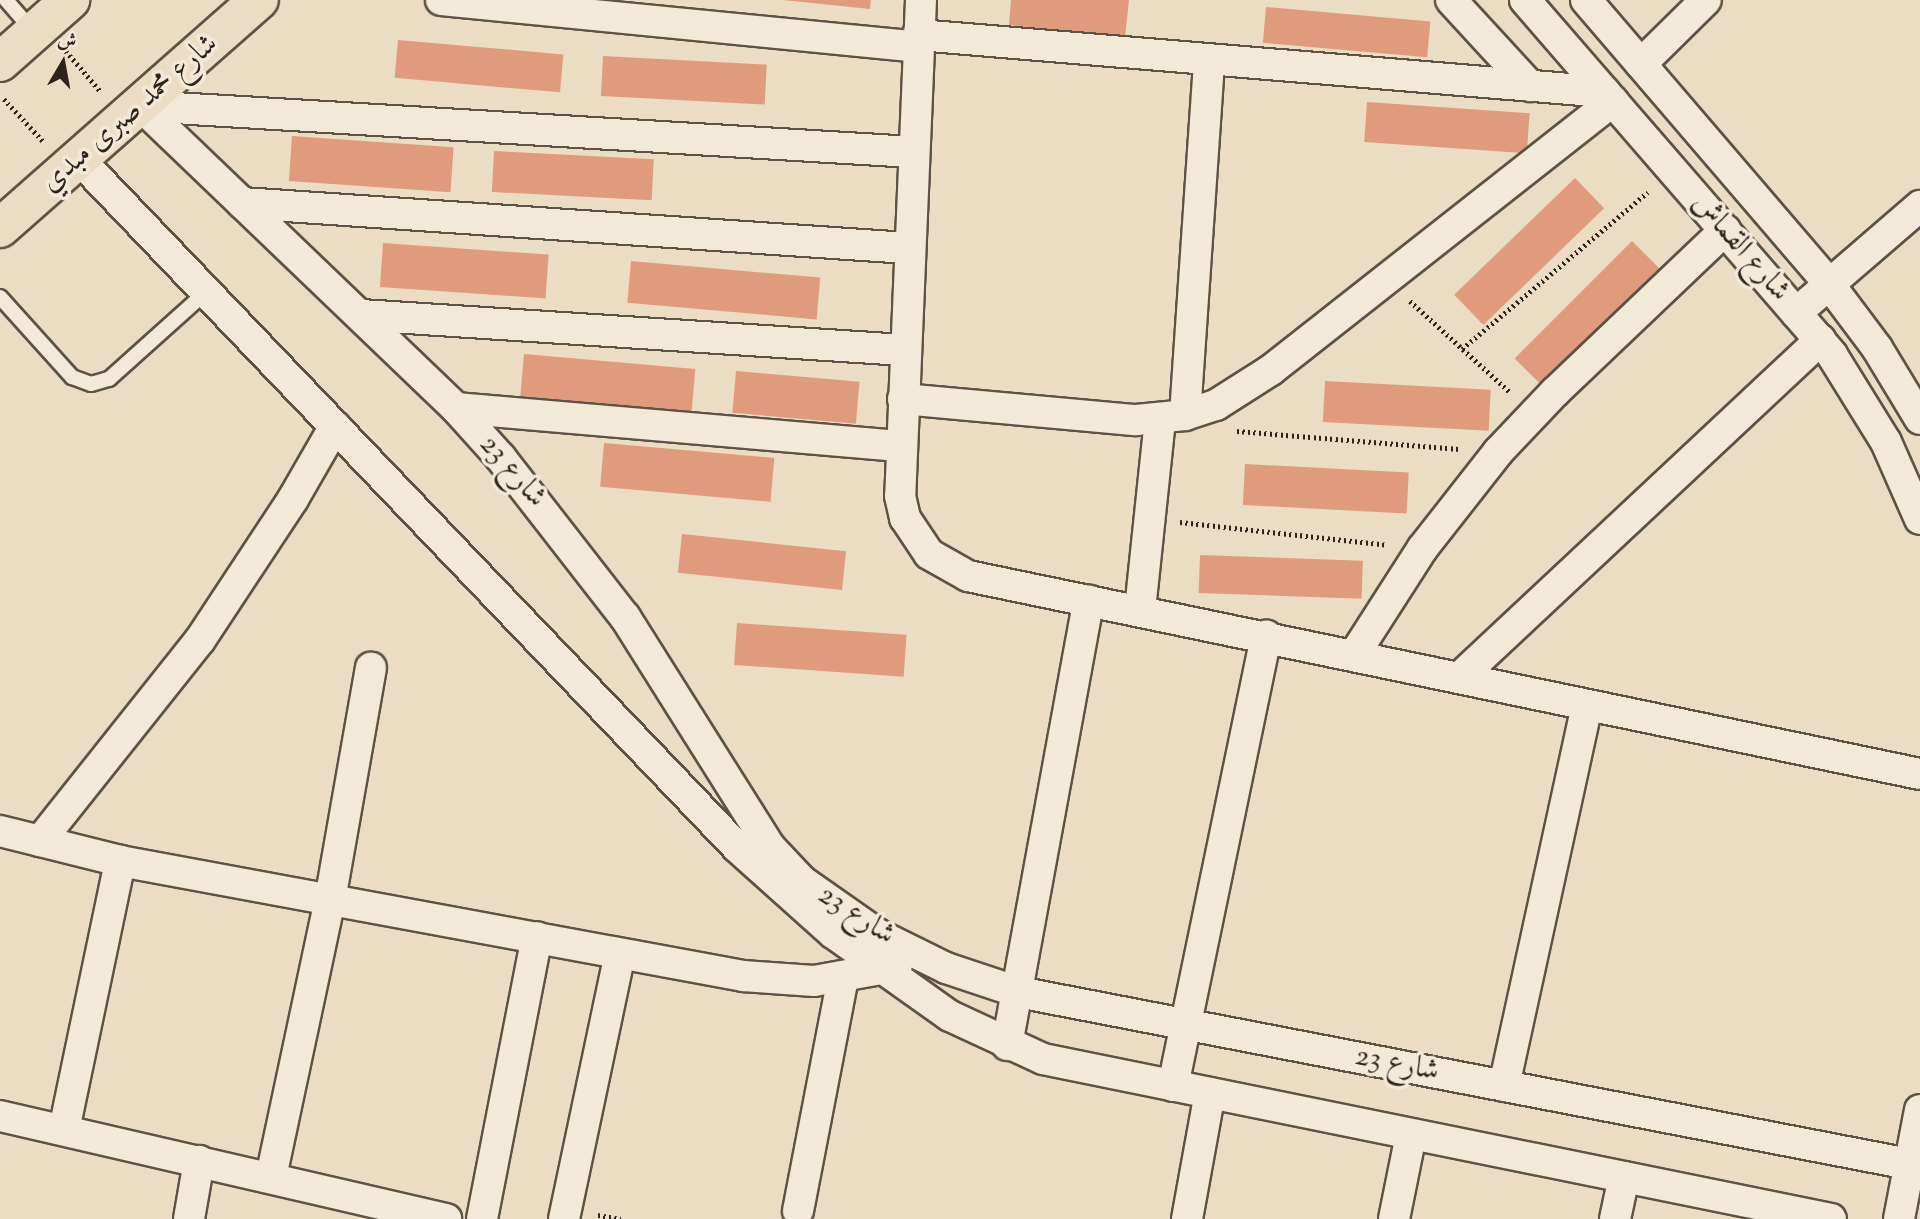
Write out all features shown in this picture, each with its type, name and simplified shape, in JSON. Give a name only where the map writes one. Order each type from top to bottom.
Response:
[{"type":"main road","points":[[0,62],[71,0]]},
{"type":"main road","name":"شارع محمد صبرى مبدي","points":[[0,228],[259,0]]},
{"type":"street","points":[[441,0],[918,41],[1530,86],[1609,97]]},
{"type":"street","points":[[921,0],[907,248],[900,496],[905,517],[929,554],[968,576],[1920,774]]},
{"type":"street","points":[[1451,0],[1530,86]]},
{"type":"street","name":"شارع القماش","points":[[1525,0],[1820,340],[1885,442],[1920,519]]},
{"type":"street","name":"شارع القماش","points":[[1586,0],[1829,284],[1878,348],[1920,419]]},
{"type":"street","points":[[1641,64],[1706,0]]},
{"type":"street","points":[[1140,610],[1150,519],[1173,417],[1209,62]]},
{"type":"street","points":[[903,399],[1173,417],[1245,390],[1386,280],[1609,97]]},
{"type":"street","points":[[133,113],[912,152]]},
{"type":"street","name":"شارع 23","points":[[133,113],[243,202],[456,408],[544,510],[625,617],[770,847],[839,910],[919,955],[975,980],[1018,992],[1909,1164]]},
{"type":"street","name":"شارع 23","points":[[73,163],[206,292],[737,847],[833,933],[950,1016],[1007,1045],[1043,1059],[1831,1219]]},
{"type":"street","points":[[243,202],[907,248]]},
{"type":"street","points":[[1796,313],[1920,206]]},
{"type":"street","points":[[1354,655],[1422,549],[1498,452],[1534,413],[1725,230]]},
{"type":"street","points":[[361,315],[904,350]]},
{"type":"street","points":[[1459,678],[1820,340]]},
{"type":"street","points":[[456,408],[901,446]]},
{"type":"street","points":[[40,841],[200,640],[293,499],[335,426]]},
{"type":"street","points":[[1007,1045],[1089,600]]},
{"type":"street","points":[[1174,1086],[1266,636]]},
{"type":"street","points":[[271,1177],[330,900],[371,667]]},
{"type":"street","points":[[1504,1086],[1587,706]]},
{"type":"street","points":[[0,831],[120,861],[779,981],[843,978],[885,971],[919,955]]},
{"type":"street","points":[[64,1130],[120,861]]},
{"type":"street","points":[[482,1219],[537,937]]},
{"type":"street","points":[[564,1219],[620,954]]},
{"type":"street","points":[[797,1211],[843,978]]},
{"type":"street","points":[[1187,1219],[1210,1093]]},
{"type":"street","points":[[1899,1219],[1920,1110]]},
{"type":"street","points":[[0,1115],[446,1219]]},
{"type":"street","points":[[1394,1219],[1410,1135]]},
{"type":"street","points":[[189,1219],[200,1161]]},
{"type":"street","points":[[1615,1219],[1624,1177]]},
{"type":"lane","points":[[6,0],[38,28]]},
{"type":"lane","points":[[0,297],[72,377],[91,384],[109,379],[206,292]]},
{"type":"path","points":[[38,28],[133,113]]},
{"type":"path","points":[[0,94],[73,163]]},
{"type":"path","points":[[1462,349],[1673,171]]},
{"type":"path","points":[[1386,280],[1534,413]]},
{"type":"path","points":[[1173,417],[1243,432],[1498,452]]},
{"type":"path","points":[[1150,519],[1422,549]]},
{"type":"building","points":[[783,0],[871,0],[870,9]]},
{"type":"building","points":[[1011,0],[1129,0],[1125,37],[1009,25]]},
{"type":"building","points":[[1266,7],[1430,21],[1427,57],[1263,43]]},
{"type":"building","points":[[398,40],[563,54],[560,92],[395,78]]},
{"type":"building","points":[[603,56],[767,65],[765,105],[601,96]]},
{"type":"building","points":[[1367,102],[1530,113],[1527,153],[1364,142]]},
{"type":"building","points":[[292,136],[454,147],[450,192],[289,181]]},
{"type":"building","points":[[494,151],[654,159],[652,200],[492,192]]},
{"type":"building","points":[[1575,178],[1604,208],[1483,325],[1454,295]]},
{"type":"building","points":[[1632,241],[1662,271],[1544,388],[1515,358]]},
{"type":"building","points":[[383,243],[549,255],[546,298],[380,287]]},
{"type":"building","points":[[631,261],[820,278],[817,319],[627,303]]},
{"type":"building","points":[[524,354],[695,369],[692,412],[520,397]]},
{"type":"building","points":[[736,371],[860,382],[856,424],[732,413]]},
{"type":"building","points":[[1325,381],[1491,390],[1489,431],[1323,422]]},
{"type":"building","points":[[604,443],[774,458],[771,502],[600,487]]},
{"type":"building","points":[[1245,464],[1409,473],[1407,514],[1243,505]]},
{"type":"building","points":[[682,534],[846,551],[842,590],[678,573]]},
{"type":"building","points":[[1200,555],[1363,561],[1362,599],[1199,593]]},
{"type":"building","points":[[737,623],[907,635],[904,677],[734,665]]}]
